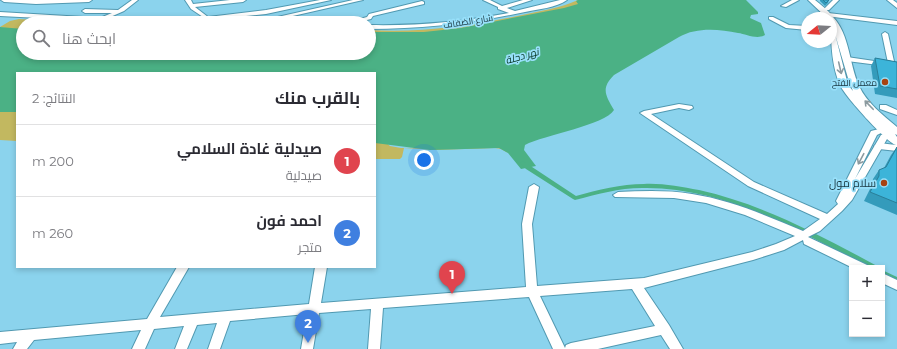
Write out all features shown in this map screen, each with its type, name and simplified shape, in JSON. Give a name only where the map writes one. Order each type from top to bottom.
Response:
[{"type":"main road","points":[[804,0],[822,12]]},
{"type":"main road","points":[[811,0],[824,12]]},
{"type":"main road","points":[[837,30],[854,85],[859,94],[892,134]]},
{"type":"main road","points":[[835,48],[844,85],[870,117],[892,134]]},
{"type":"main road","points":[[879,146],[892,134]]},
{"type":"street","points":[[4,0],[89,0]]},
{"type":"street","points":[[108,16],[119,11],[135,0]]},
{"type":"street","points":[[188,0],[193,8],[205,16]]},
{"type":"street","points":[[193,6],[243,0]]},
{"type":"street","points":[[232,16],[266,12],[328,0]]},
{"type":"street","points":[[287,16],[360,0]]},
{"type":"street","points":[[486,0],[514,14]]},
{"type":"street","points":[[500,8],[529,0]]},
{"type":"street","name":"شارع الضفاف","points":[[376,27],[439,26],[514,14],[555,4],[564,0]]},
{"type":"street","points":[[784,6],[796,0]]},
{"type":"street","points":[[830,12],[836,0]]},
{"type":"street","points":[[890,0],[897,6]]},
{"type":"street","points":[[371,16],[422,3]]},
{"type":"street","points":[[306,16],[339,9],[342,7],[340,5]]},
{"type":"street","points":[[86,11],[119,11]]},
{"type":"street","points":[[0,14],[33,16]]},
{"type":"street","points":[[837,17],[897,23]]},
{"type":"street","points":[[771,18],[788,27],[801,28]]},
{"type":"street","points":[[847,59],[892,66],[885,34]]},
{"type":"street","points":[[689,108],[680,106],[644,113],[751,184],[829,216]]},
{"type":"street","points":[[883,107],[897,113]]},
{"type":"street","points":[[0,338],[315,308],[635,284],[753,256],[804,238],[839,209],[849,198],[884,137],[892,134]]},
{"type":"street","points":[[829,216],[843,198],[853,174],[892,134]]},
{"type":"street","points":[[534,187],[527,224],[532,291],[559,349]]},
{"type":"street","points":[[618,195],[652,194],[692,197],[728,206],[804,238],[856,265]]},
{"type":"street","points":[[138,349],[150,324],[182,268]]},
{"type":"street","points":[[307,349],[321,268]]},
{"type":"street","points":[[885,279],[897,285]]},
{"type":"street","points":[[635,284],[677,349]]},
{"type":"street","points":[[374,349],[377,303]]},
{"type":"street","points":[[214,349],[225,317]]},
{"type":"street","points":[[181,349],[193,319]]},
{"type":"street","points":[[571,349],[665,329]]},
{"type":"street","points":[[19,349],[30,336]]},
{"type":"shaded area","points":[[578,0],[580,5],[539,15],[439,32],[376,33],[376,30],[446,28],[503,19],[564,5]]},
{"type":"shaded area","points":[[16,20],[16,30],[0,27],[10,21]]},
{"type":"shaded area","points":[[0,95],[16,107],[16,141],[0,140]]},
{"type":"shaded area","points":[[376,134],[390,146],[401,148],[496,146],[503,148],[508,153],[501,149],[495,148],[435,150],[404,148],[400,159],[376,159]]},
{"type":"water","name":"نهر دجلة","points":[[746,0],[758,12],[758,14],[751,15],[750,18],[761,23],[765,35],[755,37],[731,32],[700,30],[679,37],[614,75],[607,84],[606,88],[608,100],[614,110],[608,115],[587,125],[525,145],[524,150],[536,166],[521,169],[508,153],[499,148],[430,150],[376,143],[376,72],[16,72],[16,112],[0,112],[0,27],[16,28],[16,60],[376,60],[376,32],[424,32],[461,28],[564,8],[578,4],[576,1]]},
{"type":"building","points":[[875,58],[897,62],[897,89],[880,86]]},
{"type":"building","name":"سلام مول","points":[[897,147],[897,203],[870,192],[879,176],[879,170],[886,167]]},
{"type":"waterway","points":[[523,163],[528,168],[575,198],[636,186],[656,186],[714,196],[770,215],[822,240],[868,265]]},
{"type":"waterway","points":[[885,275],[897,281]]},
{"type":"place","name":"معمل الفتح","points":[[885,82]]},
{"type":"place","name":"سلام مول","points":[[884,183]]},
{"type":"place","name":"صيدلية غادة السلامي","points":[[452,294]]},
{"type":"place","name":"احمد فون","points":[[308,343]]}]
